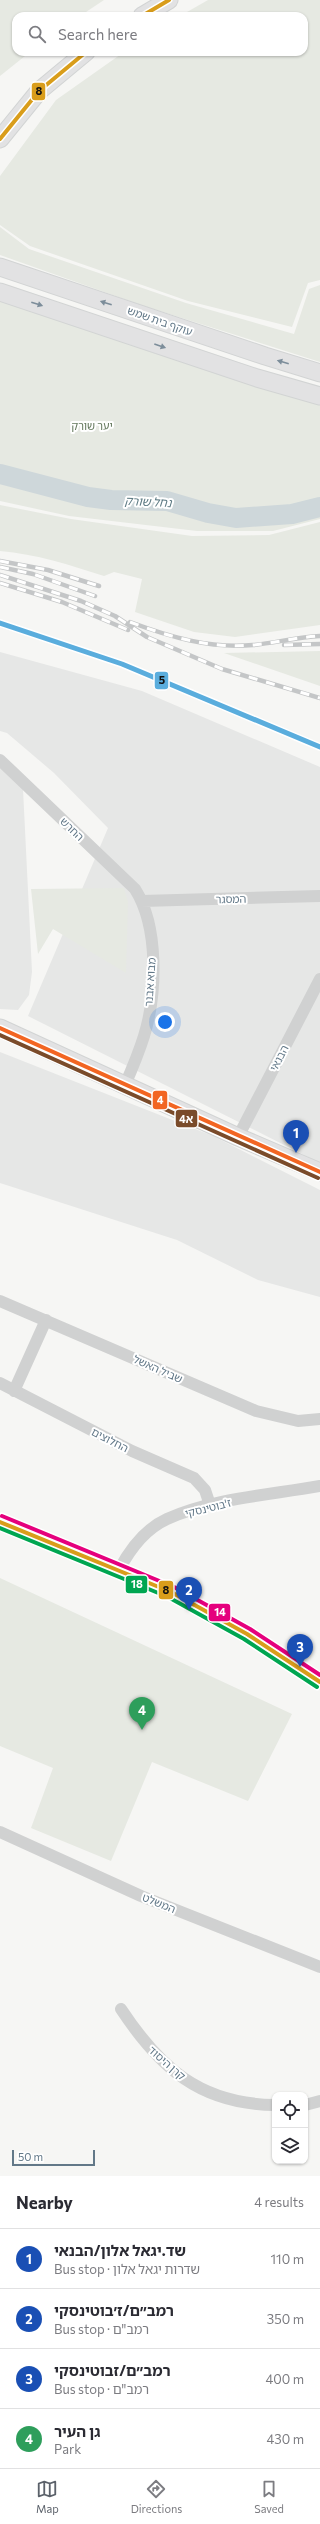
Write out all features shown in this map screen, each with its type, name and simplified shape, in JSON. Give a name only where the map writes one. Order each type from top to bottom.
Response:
[{"type":"main road","points":[[149,12],[169,0]]},
{"type":"main road","points":[[0,139],[40,91],[81,56]]},
{"type":"main road","name":"עוקף בית שמש","points":[[0,267],[320,373]]},
{"type":"main road","name":"עוקף בית שמש","points":[[0,292],[258,378],[320,396]]},
{"type":"main road","points":[[0,1028],[238,1137],[320,1172]]},
{"type":"street","name":"החרש","points":[[0,760],[135,889],[142,901]]},
{"type":"street","name":"המסגר","points":[[142,901],[320,896]]},
{"type":"street","name":"מבוא אבנר","points":[[126,1085],[144,1035],[152,992],[151,940],[142,901]]},
{"type":"street","name":"הבנאי","points":[[238,1137],[320,979]]},
{"type":"street","name":"שביל האשל","points":[[0,1301],[256,1411],[298,1421],[320,1419]]},
{"type":"street","points":[[14,1391],[46,1320]]},
{"type":"street","name":"החלוצים","points":[[0,1384],[132,1451],[194,1478],[205,1490],[210,1505]]},
{"type":"street","name":"ז'בוטינסקי","points":[[119,1570],[129,1551],[142,1536],[166,1520],[210,1505],[320,1486]]},
{"type":"street","points":[[0,1522],[171,1592],[215,1615],[320,1682]]},
{"type":"street","name":"המשלט","points":[[0,1832],[141,1896],[320,1967]]},
{"type":"street","name":"קרן היסוד","points":[[121,2009],[142,2041],[170,2069],[200,2089],[248,2105],[272,2105]]},
{"type":"street","points":[[308,2104],[320,2101]]},
{"type":"shaded area","points":[[0,652],[142,691],[320,767],[320,1163],[28,1016],[108,828],[54,773],[7,733],[0,731]]},
{"type":"shaded area","points":[[0,765],[23,789],[32,972],[29,995],[18,1010],[0,1009]]},
{"type":"shaded area","points":[[0,1052],[213,1136],[320,1190],[320,1297],[258,1280],[177,1240],[0,1183]]},
{"type":"green space","points":[[0,0],[104,0],[86,12],[12,12],[12,56],[25,56],[0,76]]},
{"type":"green space","points":[[208,0],[320,0],[320,280],[308,283],[292,327],[188,301],[30,246],[0,225],[0,176],[56,100],[118,56],[308,56],[308,12],[187,12]]},
{"type":"green space","points":[[0,227],[29,249],[186,303],[294,334],[309,289],[320,285],[320,362],[141,305],[0,255]]},
{"type":"green space","name":"יער שורק","points":[[0,298],[320,403],[320,519],[273,531],[197,531],[69,516],[0,501]]},
{"type":"green space","points":[[0,505],[71,519],[192,536],[269,535],[320,522],[320,625],[235,637],[194,632],[135,612],[142,579],[114,572],[104,576],[40,557],[0,551]]},
{"type":"green space","points":[[320,651],[320,686],[224,653]]},
{"type":"green space","points":[[124,888],[128,902],[126,973],[53,929],[38,954],[31,889]]},
{"type":"green space","points":[[0,1578],[292,1714],[248,1801],[152,1762],[111,1861],[31,1828],[53,1768],[0,1746]]},
{"type":"waterway","name":"נחל שורק","points":[[0,474],[88,497],[111,500],[167,501],[208,513],[236,518],[292,514],[320,507]]},
{"type":"railway","points":[[0,561],[48,570],[99,586]]},
{"type":"railway","points":[[0,567],[33,574],[95,596]]},
{"type":"railway","points":[[0,575],[81,601],[115,616],[147,637],[222,669],[320,698]]},
{"type":"railway","points":[[0,583],[62,602],[128,630]]},
{"type":"railway","points":[[130,622],[190,641],[221,645],[253,645],[320,636]]},
{"type":"railway","points":[[284,645],[320,644]]},
{"type":"transit line","name":"8","points":[[149,12],[169,0]]},
{"type":"transit line","name":"8","points":[[0,139],[39,91],[81,56]]},
{"type":"transit line","name":"5","points":[[0,623],[122,664],[320,747]]},
{"type":"transit line","name":"4","points":[[0,1028],[320,1172]]},
{"type":"transit line","name":"4א","points":[[0,1035],[318,1178]]},
{"type":"transit line","name":"14","points":[[2,1516],[174,1587],[250,1629],[320,1675]]},
{"type":"transit line","name":"8","points":[[0,1522],[171,1592],[247,1634],[320,1682]]},
{"type":"transit line","name":"18","points":[[0,1528],[168,1597],[244,1639],[317,1687]]},
{"type":"place","name":"שד.יגאל אלון/הבנאי","points":[[296,1153]]},
{"type":"place","name":"רמב״ם/ז׳בוטינסקי","points":[[189,1610]]},
{"type":"place","name":"רמב״ם/זבוטינסקי","points":[[300,1667]]},
{"type":"place","name":"גן העיר","points":[[142,1730]]}]
